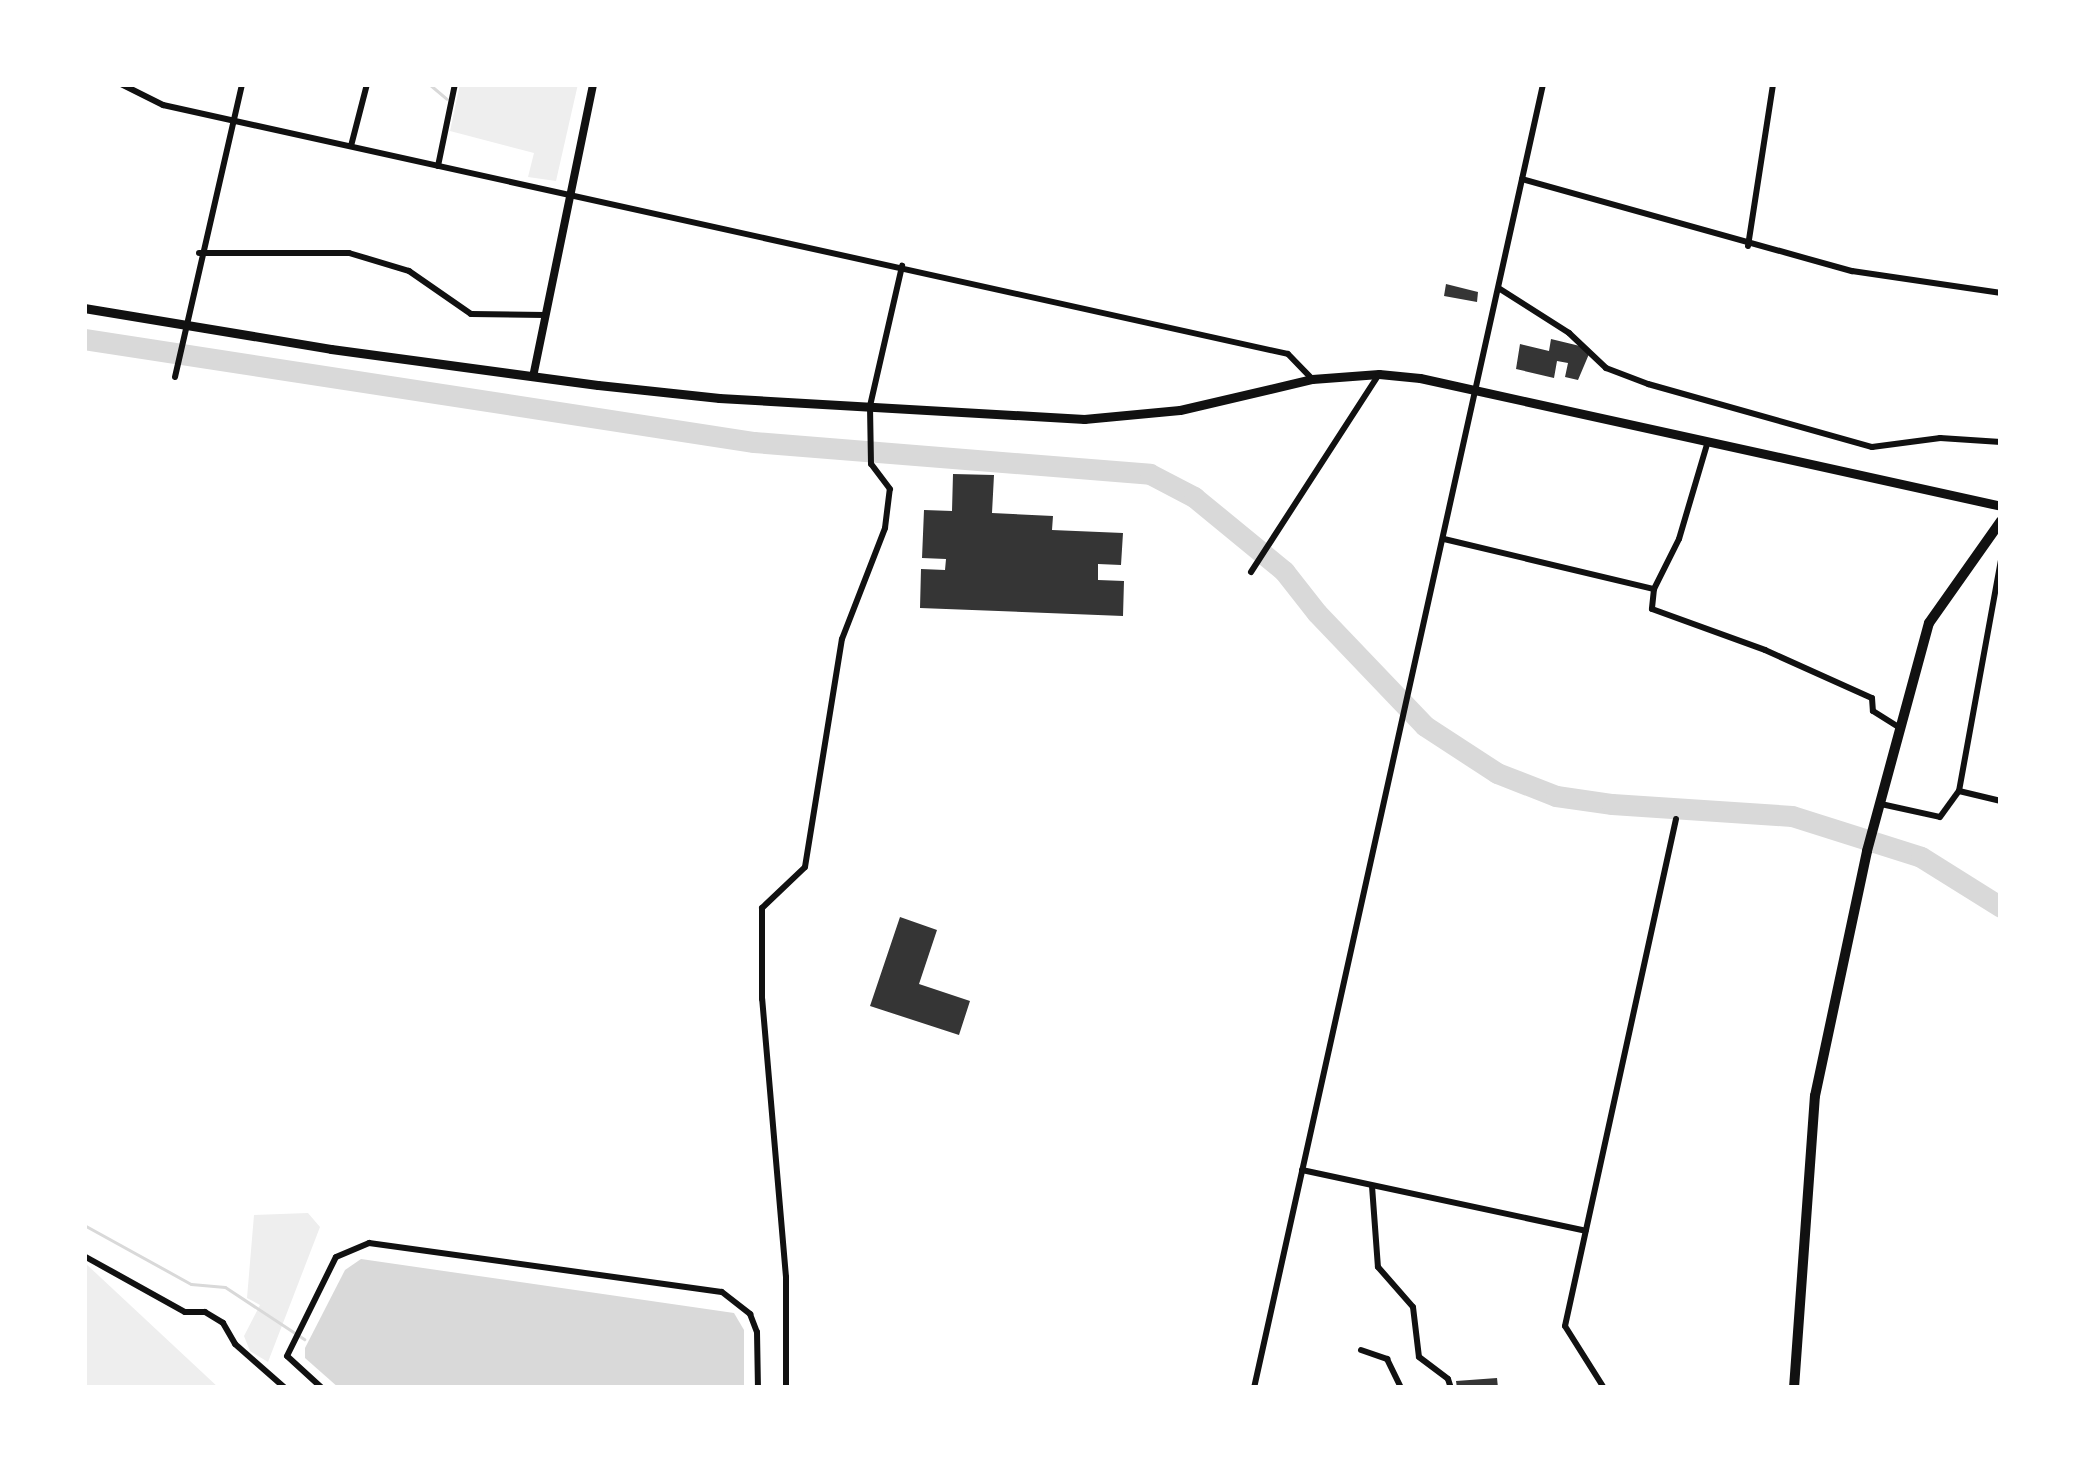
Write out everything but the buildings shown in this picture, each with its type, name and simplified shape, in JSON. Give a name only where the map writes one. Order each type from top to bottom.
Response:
[{"type":"main road","points":[[84,308],[533,377],[719,398],[1084,419],[1180,410],[1312,379],[1378,374],[1477,390],[2001,506]]},
{"type":"main road","points":[[1794,1388],[1815,1096],[1867,851],[1929,623],[2001,521]]},
{"type":"street","points":[[121,84],[150,99],[237,120],[1288,354],[1312,379]]},
{"type":"street","points":[[150,99],[155,84]]},
{"type":"street","points":[[175,377],[242,84]]},
{"type":"street","points":[[351,146],[367,84]]},
{"type":"street","points":[[438,166],[455,84]]},
{"type":"street","points":[[533,377],[592,84]]},
{"type":"street","points":[[1254,1388],[1543,84]]},
{"type":"street","points":[[1748,246],[1773,84]]},
{"type":"street","points":[[1522,178],[1852,272],[2001,293]]},
{"type":"street","points":[[200,253],[349,253],[409,271],[471,314],[546,315]]},
{"type":"street","points":[[786,1388],[787,1277],[762,999],[762,908],[805,867],[842,639],[885,528],[890,489],[871,464],[874,424],[870,406],[902,266]]},
{"type":"street","points":[[1499,289],[1569,333],[1606,368],[1648,384],[1872,447],[1940,438],[2001,442]]},
{"type":"street","points":[[1251,572],[1286,526],[1378,374]]},
{"type":"street","points":[[1708,441],[1679,539],[1654,589],[1652,609],[1765,650],[1872,698],[1873,711],[1899,727]]},
{"type":"street","points":[[1444,539],[1654,589]]},
{"type":"street","points":[[1881,804],[1940,817],[1959,791],[2001,561]]},
{"type":"street","points":[[1989,637],[2001,638]]},
{"type":"street","points":[[1959,791],[2001,801]]},
{"type":"street","points":[[1604,1388],[1564,1326],[1676,818]]},
{"type":"street","points":[[1302,1170],[1587,1231]]},
{"type":"street","points":[[1372,1186],[1378,1267],[1413,1307],[1419,1357],[1448,1378],[1451,1388]]},
{"type":"street","points":[[322,1388],[286,1356],[336,1257],[369,1243],[722,1292],[750,1314],[757,1332],[758,1388]]},
{"type":"street","points":[[84,1256],[185,1312],[205,1312],[223,1323],[235,1344],[285,1388]]},
{"type":"street","points":[[1361,1350],[1387,1359],[1401,1388]]},
{"type":"street","points":[[1650,1388],[1769,1388]]},
{"type":"shaded area","points":[[460,84],[578,84],[556,181],[528,177],[534,153],[450,131]]},
{"type":"shaded area","points":[[308,1213],[320,1227],[268,1362],[250,1351],[244,1336],[260,1305],[247,1298],[254,1215]]},
{"type":"shaded area","points":[[361,1259],[734,1313],[744,1330],[744,1388],[339,1388],[305,1358],[305,1348],[345,1270]]},
{"type":"shaded area","points":[[84,1262],[219,1388],[84,1388]]},
{"type":"waterway","points":[[429,84],[447,99]]},
{"type":"waterway","points":[[84,339],[754,442],[1150,474],[1194,497],[1284,571],[1317,613],[1425,726],[1497,773],[1556,796],[1792,816],[1921,857],[2001,907]]},
{"type":"waterway","points":[[84,1225],[191,1284],[225,1287],[304,1339]]}]
